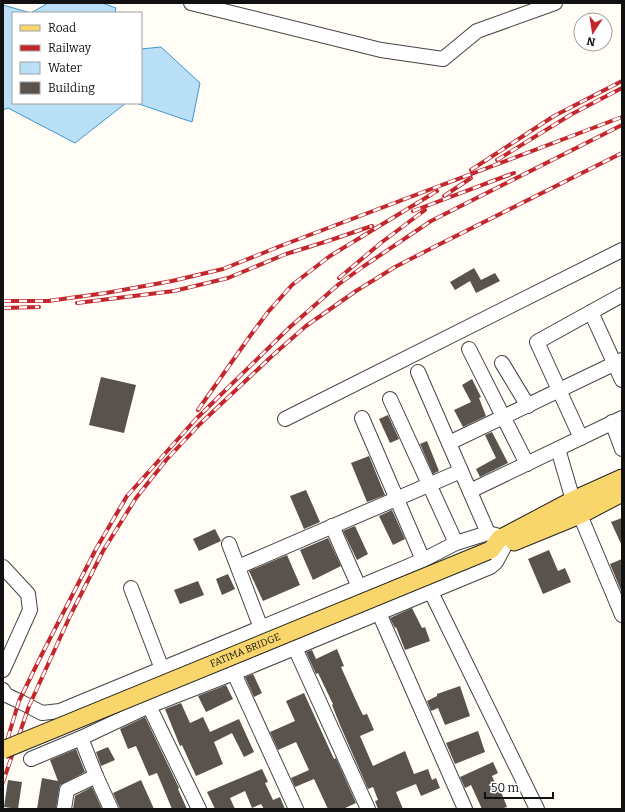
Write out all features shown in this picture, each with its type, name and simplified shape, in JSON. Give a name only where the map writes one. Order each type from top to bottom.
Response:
[{"type":"main road","points":[[577,507],[622,478]]},
{"type":"main road","points":[[577,507],[622,494]]},
{"type":"main road","name":"FATIMA BRIDGE","points":[[3,750],[495,544],[577,507]]},
{"type":"street","points":[[191,3],[381,50],[443,59],[477,31],[555,3]]},
{"type":"street","points":[[285,419],[622,250]]},
{"type":"street","points":[[581,438],[537,342],[622,295]]},
{"type":"street","points":[[591,312],[618,362],[622,380]]},
{"type":"street","points":[[469,349],[527,464]]},
{"type":"street","points":[[450,444],[618,362]]},
{"type":"street","points":[[502,363],[528,406]]},
{"type":"street","points":[[31,759],[81,738],[149,706],[234,673],[431,592],[490,567],[496,562],[495,544],[470,492],[418,372]]},
{"type":"street","points":[[390,399],[456,543]]},
{"type":"street","points":[[362,418],[423,560]]},
{"type":"street","points":[[470,492],[617,420],[622,449]]},
{"type":"street","points":[[558,449],[577,507],[622,615]]},
{"type":"street","points":[[238,567],[461,471]]},
{"type":"street","points":[[332,526],[359,587]]},
{"type":"street","points":[[3,690],[6,695],[42,713],[60,711],[423,560],[456,543],[495,544]]},
{"type":"street","points":[[229,544],[261,628]]},
{"type":"street","points":[[3,567],[28,594],[30,610],[3,670]]},
{"type":"street","points":[[131,588],[162,669]]},
{"type":"street","points":[[431,592],[537,809]]},
{"type":"street","points":[[379,613],[465,809]]},
{"type":"street","points":[[295,648],[368,809]]},
{"type":"street","points":[[234,673],[296,809]]},
{"type":"street","points":[[149,706],[199,809]]},
{"type":"street","points":[[81,738],[111,809]]},
{"type":"street","points":[[64,809],[67,790],[96,776]]},
{"type":"water","points":[[48,3],[102,3],[116,8],[115,12],[33,12]]},
{"type":"water","points":[[3,5],[28,12],[12,12],[12,104],[125,104],[75,143],[8,108],[3,110]]},
{"type":"water","points":[[161,47],[200,83],[192,122],[139,104],[142,104],[142,49]]},
{"type":"building","points":[[474,268],[481,280],[495,273],[500,281],[476,293],[470,281],[455,290],[450,282]]},
{"type":"building","points":[[101,377],[136,385],[124,433],[89,425]]},
{"type":"building","points":[[472,379],[481,397],[479,398],[486,416],[463,427],[454,410],[471,402],[462,385]]},
{"type":"building","points":[[388,415],[399,439],[390,443],[379,419]]},
{"type":"building","points":[[492,432],[508,463],[480,477],[476,469],[496,458],[485,435]]},
{"type":"building","points":[[427,441],[439,471],[433,474],[420,444]]},
{"type":"building","points":[[369,456],[385,495],[367,502],[351,463]]},
{"type":"building","points":[[306,490],[320,522],[304,529],[290,496]]},
{"type":"building","points":[[392,510],[405,539],[393,545],[379,516]]},
{"type":"building","points":[[622,518],[622,546],[611,522]]},
{"type":"building","points":[[355,526],[368,554],[357,560],[343,531]]},
{"type":"building","points":[[215,529],[221,541],[199,551],[193,539]]},
{"type":"building","points":[[328,538],[341,566],[313,580],[300,550]]},
{"type":"building","points":[[549,550],[558,571],[565,568],[571,582],[543,594],[528,559]]},
{"type":"building","points":[[287,555],[300,585],[263,601],[249,571]]},
{"type":"building","points":[[622,559],[622,593],[610,564]]},
{"type":"building","points":[[228,574],[235,589],[222,595],[216,579]]},
{"type":"building","points":[[198,581],[204,595],[180,604],[174,590]]},
{"type":"building","points":[[412,608],[422,628],[425,627],[430,641],[405,650],[396,627],[395,628],[390,618]]},
{"type":"building","points":[[337,649],[344,666],[341,667],[358,705],[363,715],[367,714],[374,730],[360,736],[373,766],[405,751],[414,774],[428,769],[432,780],[436,778],[440,788],[421,796],[416,784],[396,792],[403,809],[378,809],[375,801],[378,800],[373,787],[368,789],[340,725],[332,705],[333,704],[318,673],[316,674],[306,652],[312,650],[316,659]]},
{"type":"building","points":[[253,674],[262,693],[254,697],[245,677]]},
{"type":"building","points":[[226,685],[233,699],[206,712],[198,696]]},
{"type":"building","points":[[460,686],[470,716],[445,725],[438,708],[431,711],[427,701],[437,696],[437,694]]},
{"type":"building","points":[[304,693],[356,803],[343,809],[328,809],[314,779],[295,787],[291,778],[309,770],[296,742],[278,750],[270,732],[295,721],[286,701]]},
{"type":"building","points":[[181,703],[190,723],[203,717],[210,732],[239,719],[254,752],[244,757],[232,733],[214,742],[223,764],[196,776],[182,745],[180,746],[165,709]]},
{"type":"building","points":[[145,717],[179,788],[178,789],[187,809],[172,809],[157,773],[149,776],[136,746],[128,749],[120,729]]},
{"type":"building","points":[[478,731],[485,752],[455,764],[446,743]]},
{"type":"building","points":[[108,747],[115,760],[101,766],[96,752]]},
{"type":"building","points":[[76,749],[85,772],[60,785],[56,809],[37,809],[42,778],[58,781],[50,760]]},
{"type":"building","points":[[493,762],[498,773],[492,776],[498,790],[500,789],[507,807],[500,809],[482,809],[471,785],[465,788],[460,777]]},
{"type":"building","points":[[262,769],[268,782],[265,783],[273,800],[280,797],[285,809],[264,809],[261,804],[252,808],[245,791],[230,798],[235,809],[215,809],[207,792]]},
{"type":"building","points":[[8,780],[22,782],[18,809],[4,807]]},
{"type":"building","points":[[141,780],[154,809],[120,809],[113,793]]},
{"type":"building","points":[[92,787],[102,809],[73,809],[75,796]]},
{"type":"railway","points":[[471,170],[554,116],[622,81]]},
{"type":"railway","points":[[497,160],[572,114],[622,88]]},
{"type":"railway","points":[[3,301],[48,301],[106,293],[172,281],[223,269],[622,117]]},
{"type":"railway","points":[[3,754],[19,701],[96,549],[127,496],[195,420],[290,327],[339,284],[364,266],[431,221],[622,125]]},
{"type":"railway","points":[[3,782],[29,706],[70,616],[103,551],[136,498],[167,459],[200,424],[306,326],[356,291],[395,267],[622,153]]},
{"type":"railway","points":[[413,211],[514,173]]},
{"type":"railway","points":[[444,196],[471,178]]},
{"type":"railway","points":[[198,410],[268,312],[292,285],[330,256],[437,191]]},
{"type":"railway","points":[[339,278],[382,242],[425,210]]},
{"type":"railway","points":[[77,303],[174,291],[228,278],[286,254],[372,226]]},
{"type":"railway","points":[[3,308],[39,307]]}]
